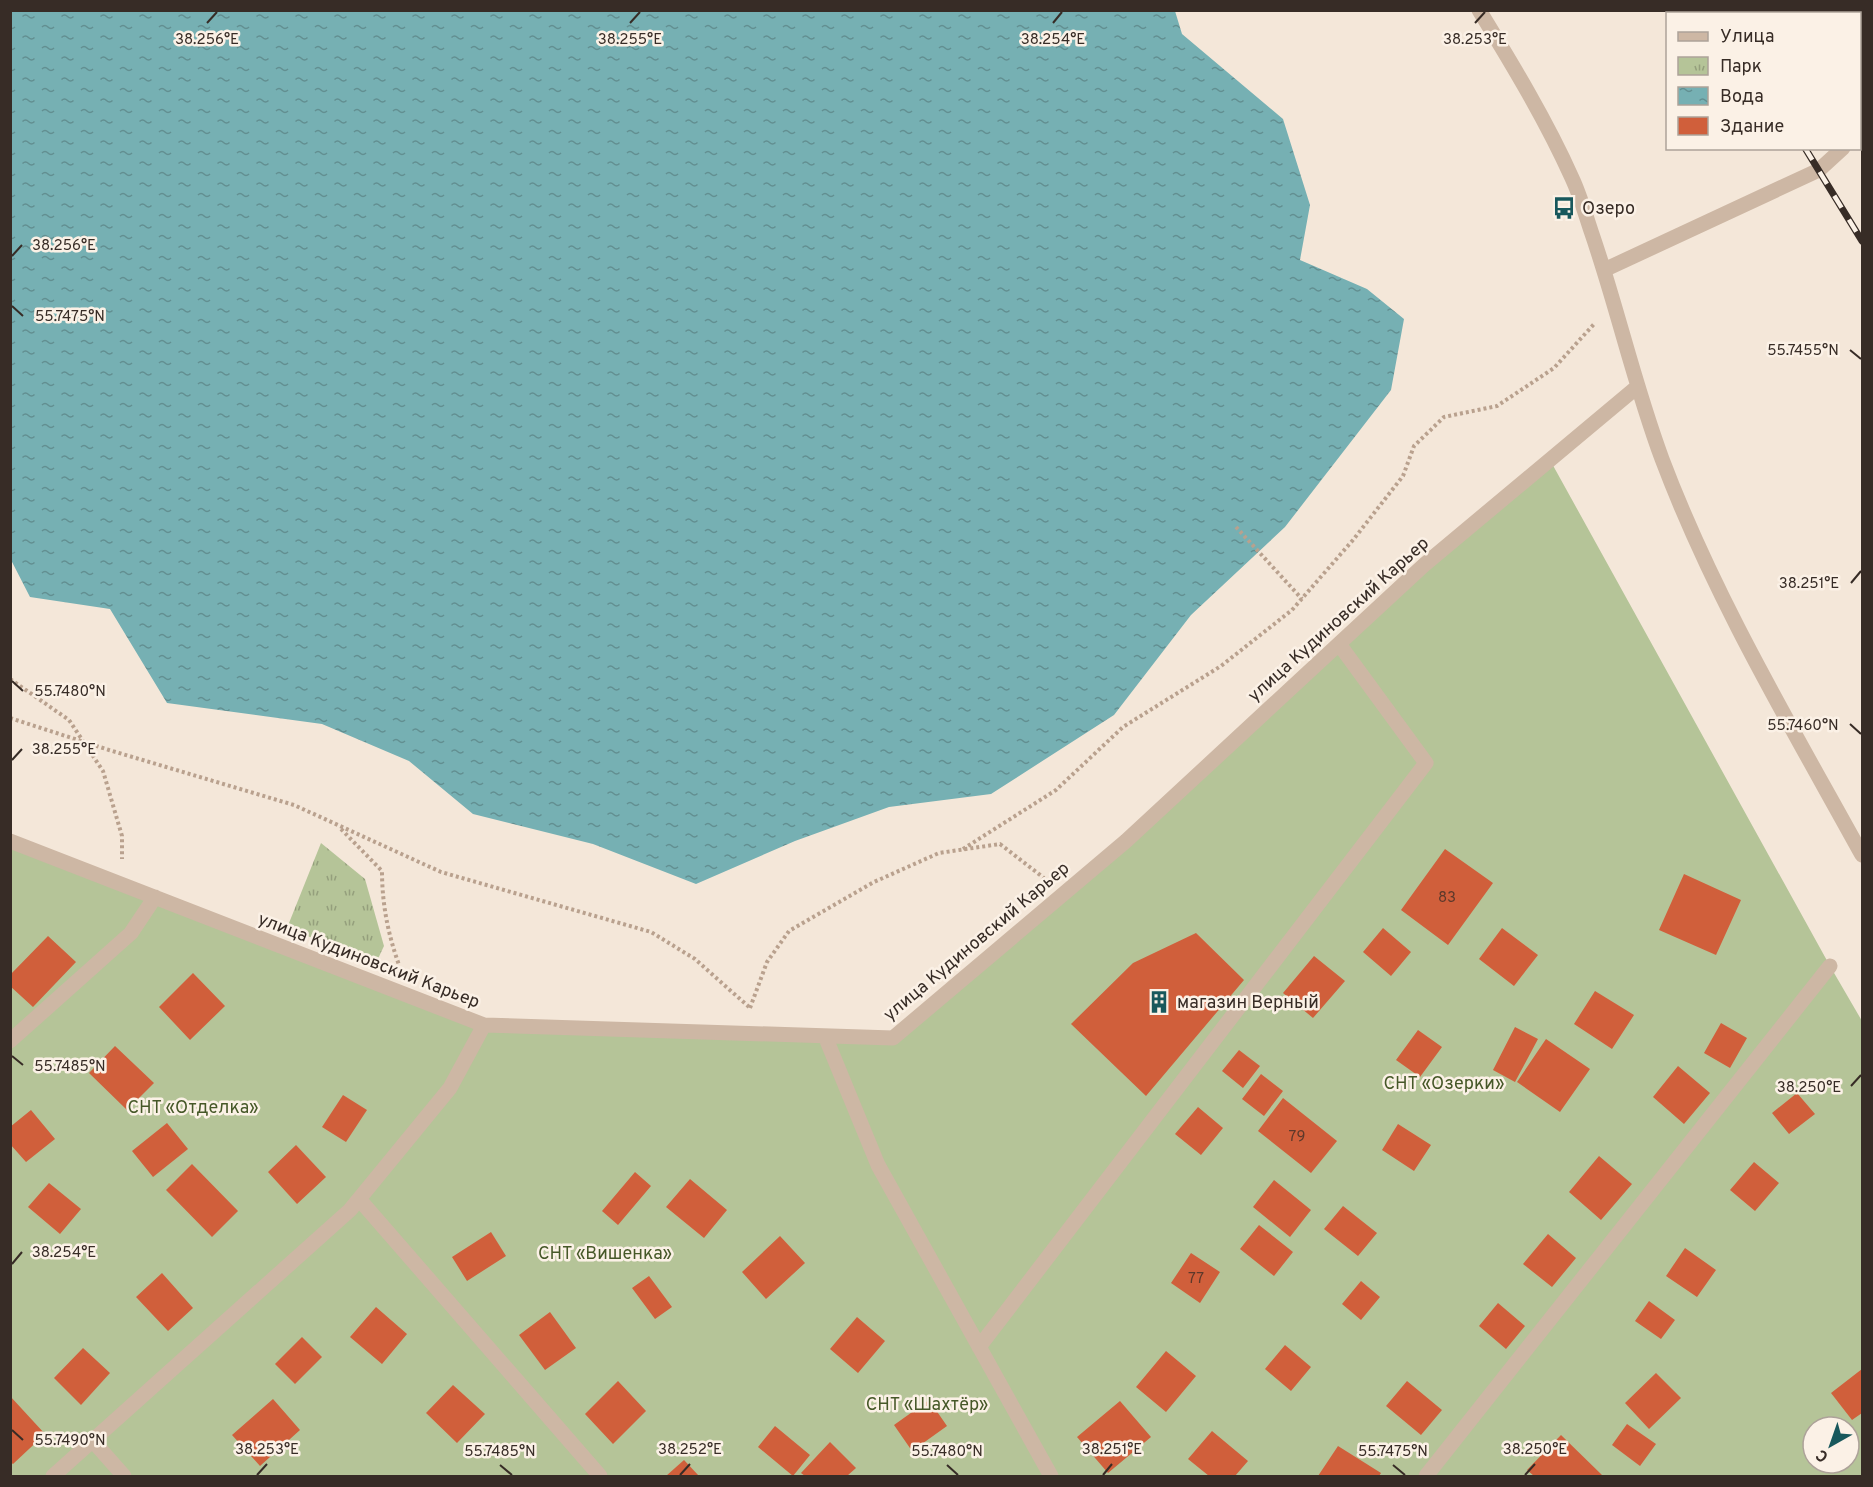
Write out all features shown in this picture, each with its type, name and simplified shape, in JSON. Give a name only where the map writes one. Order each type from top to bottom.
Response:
[{"type":"street","points":[[1479,10],[1540,114],[1573,179],[1604,270],[1637,387],[1662,459],[1691,528],[1726,603],[1776,699],[1863,855]]},
{"type":"street","points":[[1604,270],[1818,170],[1841,150]]},
{"type":"street","name":"улица Кудиновский Карьер","points":[[10,840],[484,1025],[893,1038],[1126,841],[1424,565],[1637,387]]},
{"type":"street","points":[[979,1347],[1426,763],[1339,644]]},
{"type":"street","points":[[10,1041],[131,933],[155,897]]},
{"type":"street","points":[[1426,1476],[1830,966]]},
{"type":"street","points":[[53,1476],[350,1210],[450,1088],[484,1025]]},
{"type":"street","points":[[825,1036],[878,1165],[1051,1476]]},
{"type":"street","points":[[359,1199],[600,1476]]},
{"type":"street","points":[[93,1441],[124,1476]]},
{"type":"path","points":[[963,849],[1056,790],[1123,727],[1221,666],[1292,610],[1353,540],[1403,476],[1414,446],[1444,417],[1497,406],[1554,368],[1614,303]]},
{"type":"path","points":[[1236,527],[1302,599]]},
{"type":"path","points":[[10,679],[69,720],[103,771],[122,836],[122,884]]},
{"type":"path","points":[[10,718],[294,805],[441,872],[651,932],[696,959],[750,1008]]},
{"type":"path","points":[[338,826],[382,872],[382,898],[390,939],[411,997]]},
{"type":"path","points":[[741,1033],[767,962],[789,931],[874,882],[939,853],[1000,844],[1064,893]]},
{"type":"green space","points":[[1550,460],[1862,1021],[1862,1476],[11,1476],[10,841],[484,1025],[893,1038]]},
{"type":"green space","points":[[321,843],[365,879],[384,946],[376,963],[287,928]]},
{"type":"water","points":[[11,10],[1175,11],[1182,34],[1283,119],[1310,205],[1300,260],[1367,289],[1404,319],[1391,390],[1285,527],[1191,615],[1114,715],[991,794],[889,807],[795,841],[696,884],[593,844],[473,814],[409,761],[322,724],[167,703],[110,609],[30,597],[10,558]]},
{"type":"building","points":[[1445,849],[1493,883],[1448,945],[1401,910]]},
{"type":"building","points":[[1684,874],[1741,900],[1716,955],[1659,930]]},
{"type":"building","points":[[1383,928],[1411,952],[1391,976],[1363,952]]},
{"type":"building","points":[[1502,928],[1538,955],[1514,986],[1479,959]]},
{"type":"building","name":"магазин Верный","points":[[1196,933],[1244,980],[1146,1096],[1071,1024],[1133,963]]},
{"type":"building","points":[[48,936],[76,962],[33,1007],[10,986],[10,975]]},
{"type":"building","points":[[1314,956],[1345,981],[1313,1018],[1283,993]]},
{"type":"building","points":[[193,973],[225,1006],[190,1040],[159,1007]]},
{"type":"building","points":[[1595,991],[1634,1015],[1612,1049],[1574,1024]]},
{"type":"building","points":[[1721,1023],[1747,1038],[1730,1068],[1704,1053]]},
{"type":"building","points":[[1515,1027],[1538,1039],[1515,1082],[1493,1070]]},
{"type":"building","points":[[1418,1030],[1442,1047],[1420,1077],[1396,1060]]},
{"type":"building","points":[[1546,1039],[1590,1069],[1560,1112],[1517,1082]]},
{"type":"building","points":[[115,1046],[154,1083],[127,1110],[89,1073]]},
{"type":"building","points":[[1239,1050],[1260,1066],[1243,1088],[1222,1071]]},
{"type":"building","points":[[1678,1066],[1710,1093],[1684,1124],[1653,1097]]},
{"type":"building","points":[[1261,1074],[1283,1091],[1264,1116],[1242,1099]]},
{"type":"building","points":[[1797,1093],[1815,1114],[1789,1134],[1772,1113]]},
{"type":"building","points":[[343,1095],[367,1110],[346,1142],[322,1127]]},
{"type":"building","points":[[1283,1098],[1337,1141],[1311,1173],[1258,1131]]},
{"type":"building","points":[[1198,1107],[1223,1128],[1201,1155],[1175,1134]]},
{"type":"building","points":[[31,1110],[55,1139],[26,1162],[10,1144],[10,1127]]},
{"type":"building","points":[[167,1123],[188,1149],[153,1177],[132,1151]]},
{"type":"building","points":[[1398,1124],[1431,1145],[1414,1171],[1382,1150]]},
{"type":"building","points":[[296,1145],[326,1177],[297,1204],[268,1172]]},
{"type":"building","points":[[1599,1156],[1632,1184],[1601,1220],[1569,1192]]},
{"type":"building","points":[[1754,1162],[1779,1183],[1755,1211],[1730,1190]]},
{"type":"building","points":[[192,1164],[238,1211],[212,1237],[166,1190]]},
{"type":"building","points":[[635,1172],[651,1186],[618,1225],[602,1211]]},
{"type":"building","points":[[690,1179],[727,1210],[704,1238],[666,1207]]},
{"type":"building","points":[[1274,1180],[1311,1210],[1290,1237],[1253,1207]]},
{"type":"building","points":[[49,1183],[81,1209],[60,1234],[28,1207]]},
{"type":"building","points":[[1343,1206],[1377,1233],[1358,1256],[1324,1229]]},
{"type":"building","points":[[1259,1225],[1293,1252],[1274,1276],[1240,1249]]},
{"type":"building","points":[[491,1232],[506,1256],[467,1281],[452,1257]]},
{"type":"building","points":[[1548,1234],[1576,1258],[1552,1287],[1523,1264]]},
{"type":"building","points":[[780,1236],[805,1263],[766,1299],[742,1272]]},
{"type":"building","points":[[1685,1248],[1716,1270],[1697,1297],[1666,1276]]},
{"type":"building","points":[[1191,1253],[1220,1272],[1200,1303],[1171,1283]]},
{"type":"building","points":[[162,1273],[193,1308],[168,1331],[136,1297]]},
{"type":"building","points":[[649,1276],[672,1307],[655,1319],[632,1288]]},
{"type":"building","points":[[1361,1281],[1380,1297],[1361,1320],[1342,1304]]},
{"type":"building","points":[[1649,1301],[1675,1320],[1661,1339],[1635,1321]]},
{"type":"building","points":[[1498,1303],[1525,1326],[1506,1349],[1479,1326]]},
{"type":"building","points":[[376,1307],[407,1334],[382,1364],[350,1337]]},
{"type":"building","points":[[550,1312],[576,1348],[545,1370],[519,1335]]},
{"type":"building","points":[[857,1317],[885,1341],[858,1373],[830,1349]]},
{"type":"building","points":[[302,1337],[322,1357],[295,1384],[275,1364]]},
{"type":"building","points":[[1285,1345],[1311,1367],[1291,1391],[1265,1369]]},
{"type":"building","points":[[83,1348],[110,1373],[81,1405],[54,1378]]},
{"type":"building","points":[[1166,1351],[1196,1376],[1166,1412],[1136,1387]]},
{"type":"building","points":[[1862,1369],[1862,1413],[1848,1415],[1831,1393]]},
{"type":"building","points":[[1656,1373],[1681,1398],[1649,1429],[1625,1403]]},
{"type":"building","points":[[618,1381],[646,1411],[613,1444],[585,1414]]},
{"type":"building","points":[[1407,1381],[1442,1410],[1421,1435],[1386,1406]]},
{"type":"building","points":[[453,1385],[485,1414],[457,1443],[426,1413]]},
{"type":"building","points":[[10,1396],[45,1434],[13,1464],[10,1462]]},
{"type":"building","points":[[273,1399],[300,1430],[260,1466],[232,1435]]},
{"type":"building","points":[[929,1400],[947,1426],[912,1451],[894,1425]]},
{"type":"building","points":[[1120,1401],[1151,1437],[1108,1473],[1077,1437]]},
{"type":"building","points":[[1627,1424],[1656,1444],[1640,1466],[1612,1445]]},
{"type":"building","points":[[775,1426],[810,1455],[793,1476],[758,1447]]},
{"type":"building","points":[[1212,1431],[1248,1461],[1235,1476],[1209,1476],[1188,1459]]},
{"type":"building","points":[[1561,1435],[1602,1475],[1534,1476],[1527,1470]]},
{"type":"building","points":[[830,1442],[856,1468],[847,1476],[805,1476],[801,1473]]},
{"type":"building","points":[[1338,1446],[1381,1473],[1379,1476],[1318,1476]]},
{"type":"building","points":[[684,1460],[699,1476],[666,1476]]},
{"type":"railway","points":[[1806,150],[1862,241]]},
{"type":"place","name":"Озеро","points":[[1564,208]]},
{"type":"place","name":"магазин Верный","points":[[1159,1002]]},
{"type":"park label","name":"СНТ «Озерки»","points":[[1444,1083]]},
{"type":"park label","name":"СНТ «Отделка»","points":[[193,1107]]},
{"type":"park label","name":"СНТ «Вишенка»","points":[[605,1253]]},
{"type":"park label","name":"СНТ «Шахтёр»","points":[[927,1404]]}]
